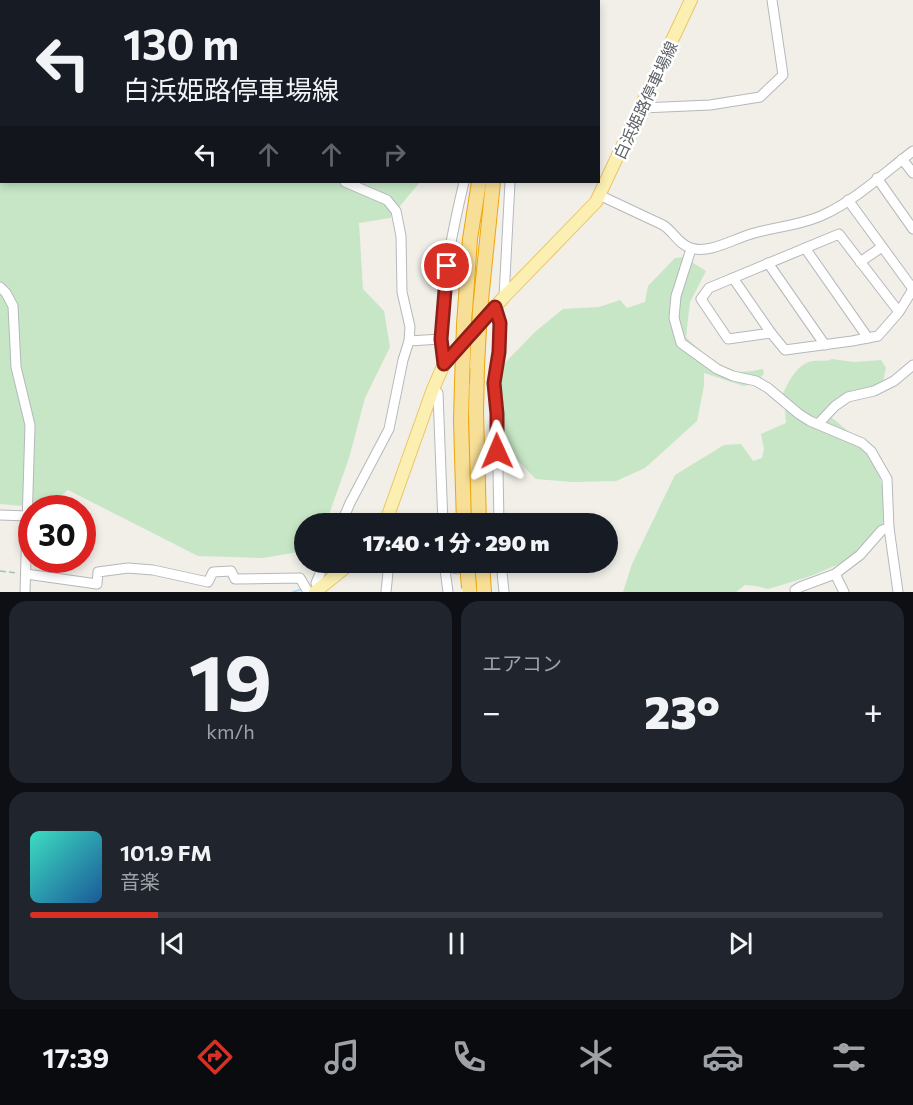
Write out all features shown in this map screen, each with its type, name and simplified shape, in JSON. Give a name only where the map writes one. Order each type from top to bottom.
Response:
[{"type":"highway","points":[[464,513],[460,420],[464,325],[470,239],[479,183]]},
{"type":"highway","points":[[479,513],[477,366],[480,310],[493,183]]},
{"type":"highway","points":[[468,573],[469,590]]},
{"type":"main road","name":"白浜姫路停車場線","points":[[389,513],[444,364],[504,297],[596,202],[692,0]]},
{"type":"main road","points":[[311,590],[336,573]]},
{"type":"street","points":[[642,108],[710,105],[760,97],[783,75],[772,0]]},
{"type":"street","points":[[599,195],[663,225],[691,249],[709,248],[751,234],[821,216],[848,200],[913,151]]},
{"type":"street","points":[[902,159],[913,173]]},
{"type":"street","points":[[877,178],[913,229]]},
{"type":"street","points":[[346,513],[389,429],[409,341],[410,327],[402,292],[401,236],[396,211],[387,200],[347,183]]},
{"type":"street","points":[[444,364],[441,339],[448,262],[464,183]]},
{"type":"street","points":[[504,297],[510,183]]},
{"type":"street","points":[[734,278],[785,350],[878,336],[899,312],[913,289],[848,200]]},
{"type":"street","points":[[771,333],[728,339],[700,299],[709,288],[839,234],[899,312]]},
{"type":"street","points":[[861,262],[882,247]]},
{"type":"street","points":[[805,248],[868,338]]},
{"type":"street","points":[[691,249],[676,296],[674,318],[681,343],[717,369],[756,381],[799,414],[862,443],[871,451],[886,479],[889,528],[898,592]]},
{"type":"street","points":[[768,263],[825,345]]},
{"type":"street","points":[[0,287],[13,306],[16,367],[30,426],[28,495]]},
{"type":"street","points":[[495,307],[500,323],[499,352],[494,383],[500,513]]},
{"type":"street","points":[[409,341],[441,339]]},
{"type":"street","points":[[818,424],[835,406],[848,397],[874,391],[894,381],[913,365]]},
{"type":"street","points":[[433,389],[438,393],[442,513]]},
{"type":"street","points":[[0,515],[18,516]]},
{"type":"street","points":[[796,592],[795,590],[800,587],[835,574],[860,555],[882,531],[889,528]]},
{"type":"street","points":[[25,592],[26,574],[97,584],[98,572],[128,568],[153,570],[208,587],[213,572],[231,571],[235,579],[300,578],[311,590],[320,573]]},
{"type":"street","points":[[386,592],[388,573]]},
{"type":"street","points":[[446,573],[448,592]]},
{"type":"street","points":[[502,573],[504,592]]},
{"type":"street","points":[[835,574],[843,592]]},
{"type":"path","points":[[0,571],[26,574]]},
{"type":"green space","points":[[0,183],[419,183],[390,218],[359,223],[363,289],[384,311],[390,347],[365,398],[349,458],[330,513],[294,513],[294,553],[263,558],[198,556],[96,504],[96,495],[78,495],[68,490],[62,495],[18,495],[18,506],[0,504]]},
{"type":"green space","points":[[684,257],[706,271],[690,302],[686,337],[708,357],[728,369],[748,372],[763,369],[764,374],[753,384],[744,386],[704,373],[704,386],[697,421],[645,468],[616,481],[572,482],[536,479],[507,450],[501,437],[497,405],[503,365],[536,331],[563,309],[599,307],[620,300],[627,308],[645,302],[648,286],[675,258]]},
{"type":"green space","points":[[832,359],[854,362],[881,360],[886,368],[882,385],[849,396],[831,417],[860,441],[876,462],[884,494],[883,523],[864,546],[844,562],[808,577],[768,589],[745,585],[736,592],[623,592],[632,564],[675,475],[724,445],[741,444],[753,461],[762,458],[764,449],[761,434],[786,423],[785,409],[779,403],[796,371],[813,361]]},
{"type":"waterway","points":[[293,592],[302,589]]},
{"type":"route","points":[[447,266],[441,339],[444,364],[495,307],[500,323],[499,352],[494,383],[497,451]]}]
